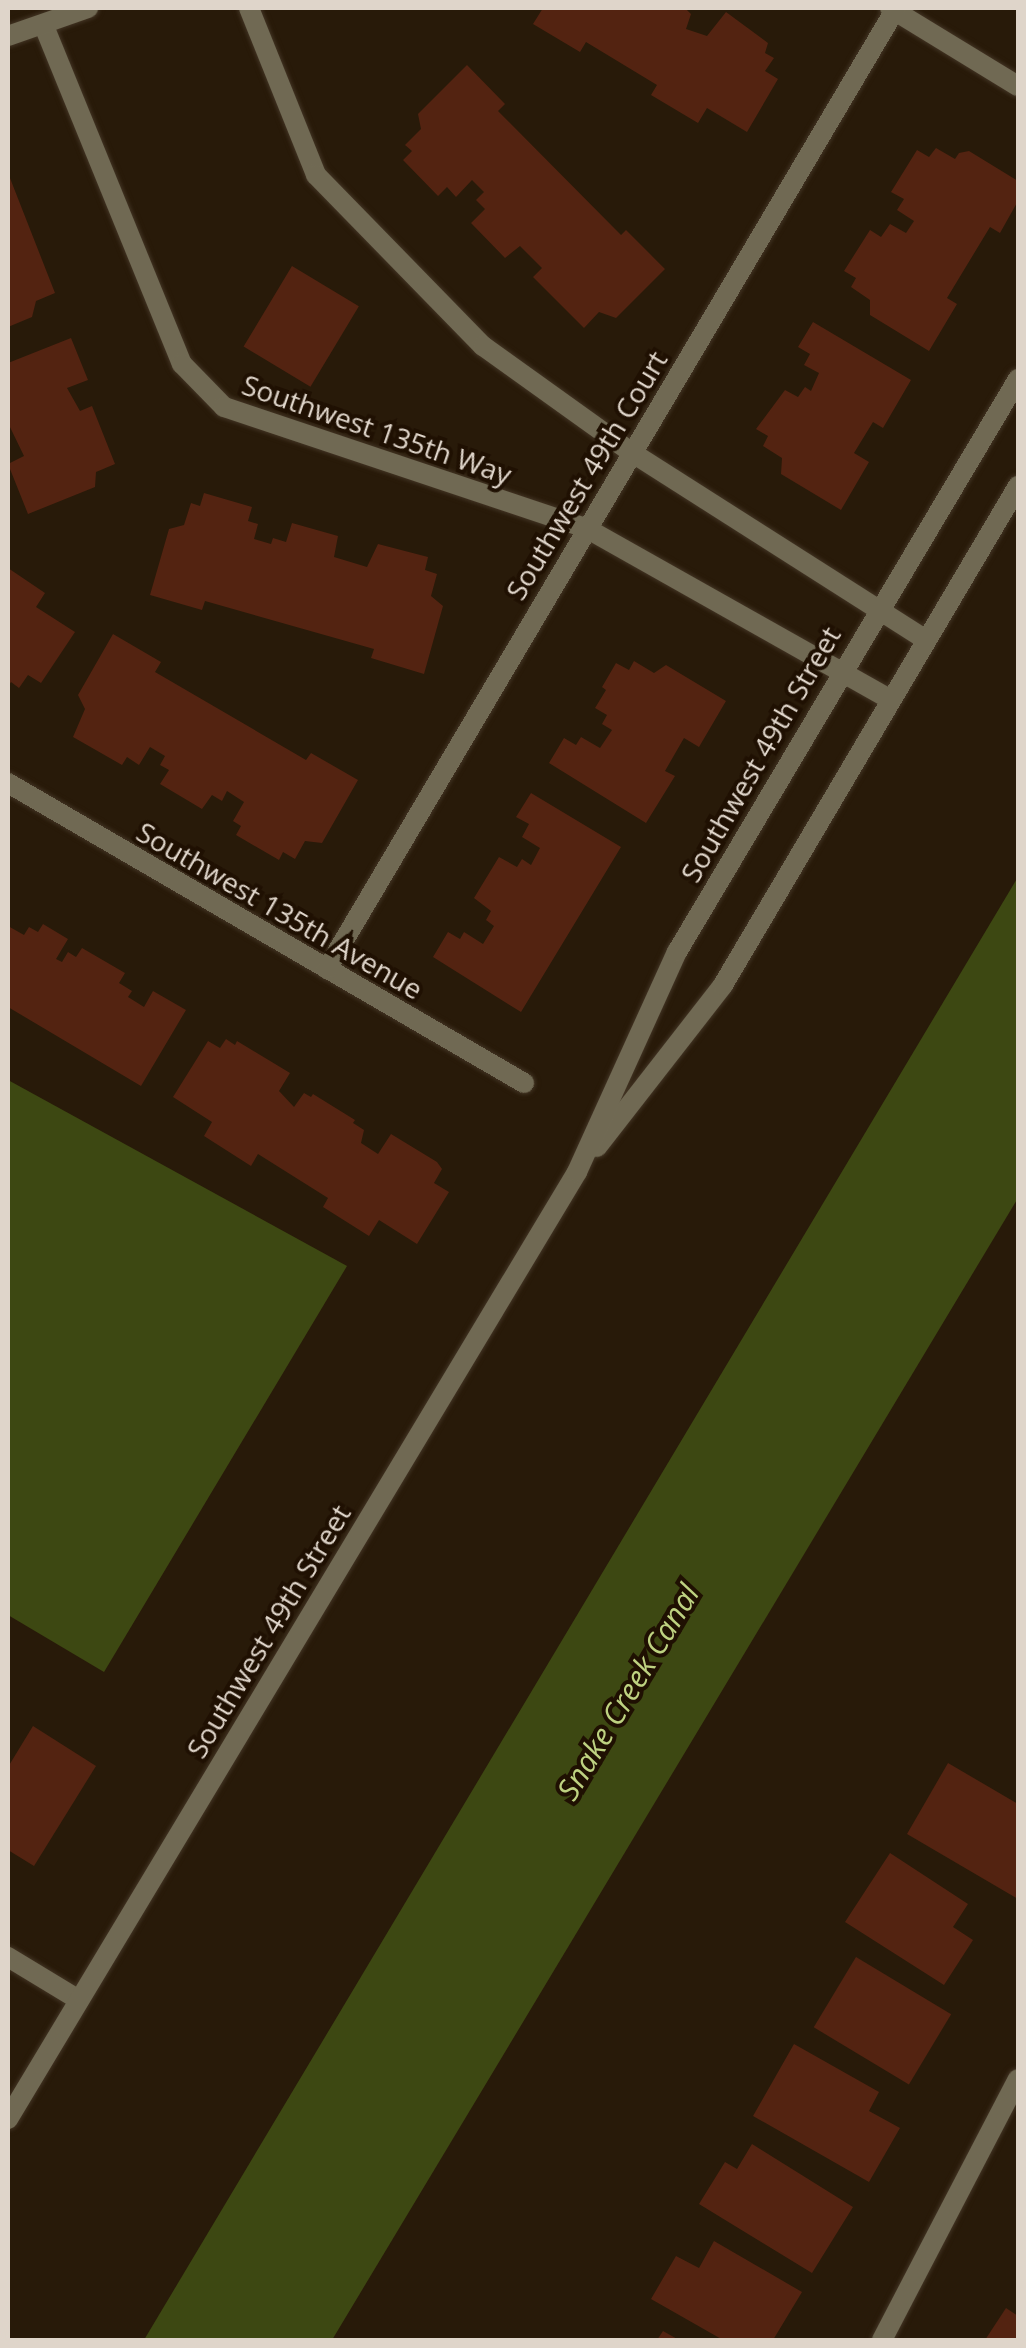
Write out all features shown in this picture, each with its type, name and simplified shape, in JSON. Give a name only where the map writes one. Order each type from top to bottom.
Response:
[{"type":"street","points":[[8,36],[88,8]]},
{"type":"street","points":[[248,8],[316,175],[483,346],[631,452],[926,640]]},
{"type":"street","points":[[893,9],[1018,86]]},
{"type":"street","name":"Southwest 49th Court","points":[[327,969],[893,9]]},
{"type":"street","name":"Southwest 135th Way","points":[[44,26],[182,364],[224,407],[586,528],[889,699]]},
{"type":"street","name":"Southwest 49th Street","points":[[577,1172],[676,952],[840,670],[1018,379]]},
{"type":"street","name":"Southwest 49th Street","points":[[8,2119],[577,1172],[722,985],[1018,486]]},
{"type":"street","name":"Southwest 135th Avenue","points":[[8,783],[524,1084]]},
{"type":"street","points":[[8,1957],[79,2000]]},
{"type":"street","points":[[882,2340],[1018,2078]]},
{"type":"water","name":"Snake Creek Canal","points":[[1018,877],[1018,1198],[332,2340],[144,2340]]},
{"type":"water","points":[[8,1080],[347,1266],[104,1672],[8,1615]]},
{"type":"building","points":[[543,8],[685,8],[691,14],[686,29],[707,36],[726,12],[768,43],[765,53],[774,58],[765,71],[778,79],[747,132],[707,108],[698,123],[651,95],[657,85],[586,42],[580,52],[533,24]]},
{"type":"building","points":[[467,65],[505,104],[498,111],[621,235],[626,230],[665,269],[616,318],[599,312],[584,328],[533,277],[542,268],[520,246],[505,258],[471,223],[485,209],[476,200],[484,192],[472,180],[456,197],[447,187],[438,196],[403,160],[412,151],[405,145],[421,129],[418,114]]},
{"type":"building","points":[[936,148],[955,159],[959,153],[969,151],[1018,181],[1018,201],[1000,233],[990,227],[947,298],[957,304],[929,351],[870,315],[870,300],[851,287],[856,278],[844,271],[870,230],[881,237],[890,224],[906,233],[914,221],[897,210],[904,199],[891,192],[917,150],[929,157]]},
{"type":"building","points":[[8,173],[55,293],[36,301],[32,317],[8,327]]},
{"type":"building","points":[[292,266],[359,306],[310,387],[244,347]]},
{"type":"building","points":[[813,322],[911,380],[883,428],[873,422],[854,453],[869,462],[841,510],[781,474],[782,458],[763,446],[768,436],[756,429],[785,390],[798,397],[805,387],[811,391],[819,373],[804,365],[810,354],[798,347]]},
{"type":"building","points":[[71,338],[88,380],[67,388],[80,411],[92,406],[115,464],[96,472],[95,487],[28,514],[8,464],[24,456],[8,423],[8,363]]},
{"type":"building","points":[[204,493],[252,507],[248,521],[258,524],[254,539],[271,544],[273,538],[286,542],[292,523],[338,536],[334,557],[367,567],[378,544],[428,557],[425,570],[437,574],[431,596],[443,606],[424,674],[371,658],[374,649],[205,601],[202,610],[150,595],[169,529],[184,525],[191,503],[200,506]]},
{"type":"building","points":[[8,568],[45,593],[36,607],[75,632],[41,683],[28,675],[19,688],[11,682],[8,687]]},
{"type":"building","points":[[113,634],[161,662],[155,672],[306,760],[311,753],[358,780],[322,843],[305,841],[295,859],[283,852],[279,860],[236,835],[241,826],[233,821],[244,802],[227,791],[222,801],[212,795],[202,809],[160,784],[169,770],[160,765],[165,756],[150,747],[139,765],[127,757],[122,765],[73,737],[85,709],[78,695]]},
{"type":"building","points":[[634,661],[654,673],[666,665],[726,701],[699,747],[684,738],[665,771],[675,776],[646,823],[549,763],[564,738],[576,745],[581,737],[600,748],[612,730],[602,724],[607,715],[595,708],[606,690],[602,687],[616,663],[629,670]]},
{"type":"building","points":[[531,793],[621,847],[521,1012],[433,957],[448,932],[460,939],[464,932],[483,944],[494,926],[486,920],[491,911],[474,898],[499,857],[517,867],[522,859],[531,865],[540,848],[522,837],[529,824],[516,817]]},
{"type":"building","points":[[43,924],[68,939],[56,959],[62,962],[68,952],[76,957],[82,948],[125,973],[119,983],[132,991],[128,997],[144,1007],[153,991],[186,1010],[141,1086],[8,1007],[8,926],[24,935],[29,927],[38,932]]},
{"type":"building","points":[[226,1039],[235,1045],[237,1041],[290,1073],[279,1091],[294,1107],[304,1093],[311,1097],[313,1094],[355,1120],[353,1123],[364,1130],[361,1143],[378,1154],[391,1134],[437,1162],[442,1169],[434,1183],[449,1192],[417,1244],[379,1220],[369,1236],[323,1207],[328,1198],[258,1154],[251,1166],[204,1136],[212,1122],[173,1097],[208,1041],[220,1048]]},
{"type":"building","points":[[33,1726],[96,1766],[34,1866],[8,1850],[8,1767]]},
{"type":"building","points":[[948,1763],[1018,1804],[1018,1899],[907,1834]]},
{"type":"building","points":[[890,1853],[968,1904],[953,1927],[973,1940],[944,1985],[845,1922]]},
{"type":"building","points":[[856,1957],[951,2014],[909,2084],[814,2027]]},
{"type":"building","points":[[794,2044],[879,2092],[869,2111],[900,2128],[869,2182],[753,2116]]},
{"type":"building","points":[[752,2144],[853,2207],[812,2273],[699,2204],[725,2162],[737,2169]]},
{"type":"building","points":[[714,2241],[802,2292],[773,2340],[723,2340],[651,2299],[676,2256],[699,2268]]},
{"type":"building","points":[[1006,2308],[1018,2316],[1018,2340],[985,2340]]},
{"type":"building","points":[[663,2331],[679,2340],[657,2340]]}]
